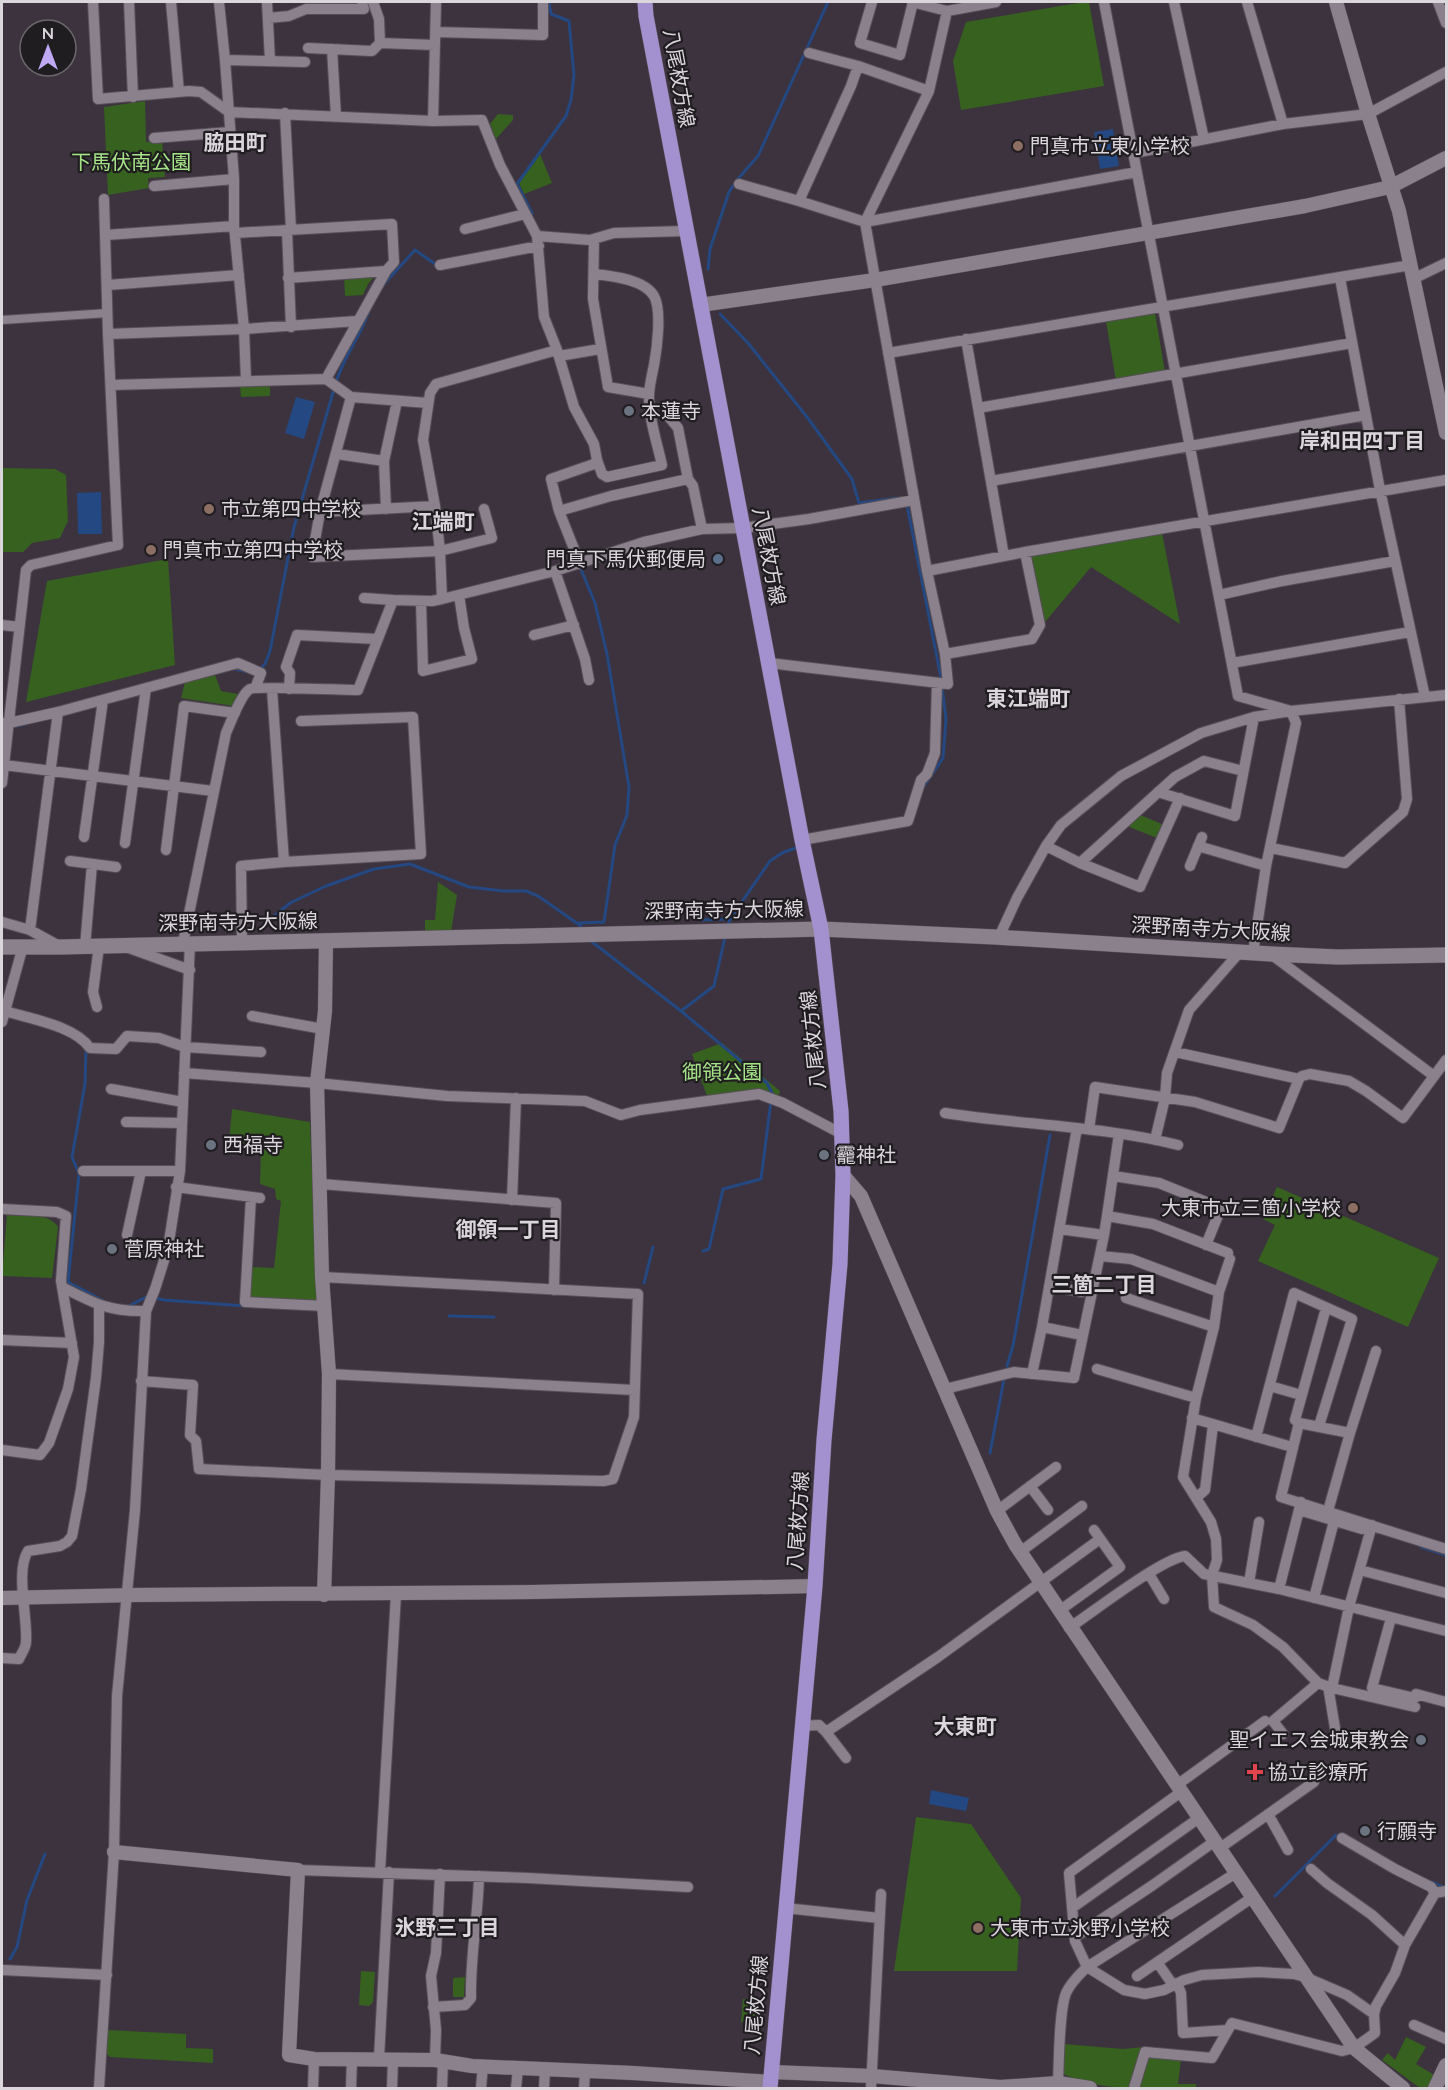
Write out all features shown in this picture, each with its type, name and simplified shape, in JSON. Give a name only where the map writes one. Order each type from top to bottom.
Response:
[{"type":"main road","name":"八尾枚方線","points":[[645,2],[700,305],[821,929],[837,1057],[842,1134],[840,1264],[771,2081]]},
{"type":"main road","name":"深野南寺方大阪線","points":[[2,947],[821,929],[1338,957],[1446,955]]},
{"type":"street","points":[[93,2],[98,99],[189,90],[201,92],[229,112],[433,121],[482,120],[500,165],[538,241],[544,317],[558,353],[574,407],[594,444],[602,474],[607,477],[662,465],[650,416],[649,394],[655,362],[657,304],[653,294],[631,281],[594,274]]},
{"type":"street","points":[[129,2],[133,96]]},
{"type":"street","points":[[171,2],[179,92]]},
{"type":"street","points":[[219,2],[234,179],[235,230],[246,380]]},
{"type":"street","points":[[267,2],[270,61]]},
{"type":"street","points":[[268,18],[289,16],[306,9],[364,9],[362,2]]},
{"type":"street","points":[[373,2],[379,19],[380,43]]},
{"type":"street","points":[[433,121],[436,2]]},
{"type":"street","points":[[436,32],[543,36],[543,2]]},
{"type":"street","points":[[872,2],[860,43],[900,55],[912,2],[930,4],[947,10],[996,2]]},
{"type":"street","points":[[1104,2],[1238,696],[1292,711]]},
{"type":"street","points":[[1174,2],[1204,139]]},
{"type":"street","points":[[1247,2],[1284,124]]},
{"type":"street","points":[[1336,2],[1390,188],[1400,211],[1446,433]]},
{"type":"street","points":[[1438,2],[1446,23]]},
{"type":"street","points":[[769,663],[948,684],[945,654],[927,571],[865,222],[930,91],[947,10]]},
{"type":"street","points":[[308,48],[372,51],[380,43],[435,45]]},
{"type":"street","points":[[332,49],[336,116]]},
{"type":"street","points":[[809,52],[930,91]]},
{"type":"street","points":[[225,60],[305,62]]},
{"type":"street","points":[[799,201],[858,66]]},
{"type":"street","points":[[1134,153],[1284,124],[1368,114],[1446,72]]},
{"type":"street","points":[[285,113],[291,327]]},
{"type":"street","points":[[153,138],[230,132]]},
{"type":"street","points":[[700,305],[875,280],[1305,206],[1390,188],[1446,158]]},
{"type":"street","points":[[740,184],[865,222],[1137,172]]},
{"type":"street","points":[[154,186],[234,179]]},
{"type":"street","points":[[2,783],[5,723],[26,570],[31,565],[118,545],[104,199]]},
{"type":"street","points":[[465,229],[525,214]]},
{"type":"street","points":[[106,235],[289,230],[392,224],[394,262],[386,271],[357,321],[327,380]]},
{"type":"street","points":[[440,265],[538,241],[594,238],[614,232],[686,231]]},
{"type":"street","points":[[594,238],[593,299],[608,387],[649,394]]},
{"type":"street","points":[[888,353],[1340,278],[1412,272],[1446,263]]},
{"type":"street","points":[[288,278],[386,271]]},
{"type":"street","points":[[108,285],[238,275]]},
{"type":"street","points":[[1340,278],[1380,490],[1425,697]]},
{"type":"street","points":[[2,320],[108,313]]},
{"type":"street","points":[[108,334],[291,327],[357,321]]},
{"type":"street","points":[[966,339],[1004,555]]},
{"type":"street","points":[[978,408],[1352,343]]},
{"type":"street","points":[[442,599],[435,506],[423,440],[430,393],[436,384],[558,353],[600,349]]},
{"type":"street","points":[[111,385],[246,380],[327,380],[351,397],[428,403]]},
{"type":"street","points":[[351,397],[320,512],[312,557],[440,551],[492,538],[484,509]]},
{"type":"street","points":[[386,509],[384,461],[396,401]]},
{"type":"street","points":[[991,481],[1366,415]]},
{"type":"street","points":[[669,417],[678,428],[688,479],[693,486],[702,529]]},
{"type":"street","points":[[337,454],[384,461]]},
{"type":"street","points":[[580,564],[559,511],[551,479],[594,464],[597,460]]},
{"type":"street","points":[[559,511],[611,496],[688,479]]},
{"type":"street","points":[[927,571],[1004,555],[1446,480]]},
{"type":"street","points":[[364,598],[421,601],[442,599],[580,564],[644,542],[702,529],[743,528],[914,500]]},
{"type":"street","points":[[320,512],[435,506]]},
{"type":"street","points":[[945,654],[1032,639],[1040,625],[1025,552]]},
{"type":"street","points":[[1219,595],[1395,561]]},
{"type":"street","points":[[555,571],[585,659],[589,680]]},
{"type":"street","points":[[421,601],[423,671],[472,659],[459,595]]},
{"type":"street","points":[[99,2088],[114,1852],[117,1696],[135,1510],[146,1311],[168,1248],[180,1171],[190,970],[187,943],[213,791],[226,733],[248,690],[256,687],[358,690],[393,600]]},
{"type":"street","points":[[2,625],[19,627]]},
{"type":"street","points":[[534,635],[574,625]]},
{"type":"street","points":[[1232,663],[1410,632]]},
{"type":"street","points":[[289,689],[290,673],[286,667],[297,635],[377,639]]},
{"type":"street","points":[[5,723],[58,712],[238,663],[261,674],[256,687]]},
{"type":"street","points":[[802,840],[908,821],[921,780],[927,774],[935,753],[938,683]]},
{"type":"street","points":[[125,843],[146,688]]},
{"type":"street","points":[[272,688],[284,862]]},
{"type":"street","points":[[999,937],[1017,898],[1046,846],[1061,825],[1121,776],[1201,733],[1254,717],[1446,695]]},
{"type":"street","points":[[1271,848],[1345,863],[1403,812],[1407,799],[1399,699]]},
{"type":"street","points":[[84,837],[103,700]]},
{"type":"street","points":[[166,850],[184,706],[235,713]]},
{"type":"street","points":[[1155,1140],[1165,1098],[1167,1073],[1189,1010],[1246,953],[1271,848],[1296,723],[1292,711]]},
{"type":"street","points":[[30,930],[58,712]]},
{"type":"street","points":[[242,942],[241,866],[421,854],[413,717],[301,721]]},
{"type":"street","points":[[1158,792],[1234,816],[1254,717]]},
{"type":"street","points":[[1080,863],[1175,777],[1204,761],[1243,771]]},
{"type":"street","points":[[4,765],[213,791]]},
{"type":"street","points":[[1046,846],[1080,863],[1140,887],[1180,798]]},
{"type":"street","points":[[1190,866],[1200,842],[1266,866]]},
{"type":"street","points":[[70,861],[116,867]]},
{"type":"street","points":[[92,864],[93,992],[97,1007]]},
{"type":"street","points":[[2,922],[30,930],[61,947]]},
{"type":"street","points":[[324,1595],[329,1374],[322,1277],[317,1083],[325,1011],[326,940]]},
{"type":"street","points":[[2,1022],[23,946]]},
{"type":"street","points":[[123,946],[190,970]]},
{"type":"street","points":[[1271,954],[1434,1076]]},
{"type":"street","points":[[5,1011],[72,1032],[84,1039],[90,1048],[116,1049],[127,1036],[142,1035],[185,1047],[261,1052]]},
{"type":"street","points":[[252,1016],[323,1029]]},
{"type":"street","points":[[1175,1052],[1299,1079]]},
{"type":"street","points":[[1089,1129],[1095,1086],[1196,1102],[1279,1128],[1299,1079],[1310,1074],[1349,1081],[1403,1118],[1446,1060]]},
{"type":"street","points":[[184,1073],[447,1096],[585,1101],[621,1114],[705,1100],[759,1094],[783,1103],[842,1134]]},
{"type":"street","points":[[111,1089],[183,1102]]},
{"type":"street","points":[[512,1200],[516,1098]]},
{"type":"street","points":[[945,1113],[1089,1129],[1178,1146]]},
{"type":"street","points":[[126,1122],[182,1123]]},
{"type":"street","points":[[1032,1374],[1077,1128]]},
{"type":"street","points":[[945,1389],[1014,1372],[1074,1378],[1100,1256],[1119,1134]]},
{"type":"street","points":[[82,1171],[180,1171]]},
{"type":"street","points":[[127,1235],[141,1171]]},
{"type":"street","points":[[843,1175],[861,1196],[997,1511],[1020,1552],[1354,2048],[1402,2088]]},
{"type":"street","points":[[1113,1176],[1159,1183],[1221,1208],[1206,1245]]},
{"type":"street","points":[[321,1184],[556,1203],[554,1290]]},
{"type":"street","points":[[176,1187],[255,1197],[245,1302],[325,1306]]},
{"type":"street","points":[[2,1209],[57,1212],[66,1216],[62,1287],[74,1358],[68,1389],[49,1443],[40,1455],[2,1450]]},
{"type":"street","points":[[1107,1216],[1153,1224],[1229,1256],[1196,1398],[1183,1477],[1211,1522],[1216,1539],[1218,1560],[1212,1575],[1214,1607],[1253,1625],[1326,1686],[1415,1707]]},
{"type":"street","points":[[1059,1228],[1104,1234]]},
{"type":"street","points":[[1100,1256],[1131,1259],[1220,1292]]},
{"type":"street","points":[[141,1381],[193,1385],[190,1435],[196,1441],[199,1469],[328,1475],[613,1479],[634,1418],[638,1294],[322,1277]]},
{"type":"street","points":[[1049,1286],[1082,1292]]},
{"type":"street","points":[[62,1287],[99,1306],[127,1312],[146,1311]]},
{"type":"street","points":[[1256,1437],[1294,1293],[1352,1319],[1319,1426]]},
{"type":"street","points":[[1126,1298],[1139,1298],[1170,1308],[1214,1327]]},
{"type":"street","points":[[2,1658],[19,1659],[26,1644],[23,1566],[28,1551],[60,1546],[72,1536],[81,1489],[96,1378],[99,1306]]},
{"type":"street","points":[[1326,1308],[1295,1420],[1299,1423],[1350,1433]]},
{"type":"street","points":[[1042,1327],[1077,1334]]},
{"type":"street","points":[[2,1340],[72,1343]]},
{"type":"street","points":[[1328,1511],[1376,1351]]},
{"type":"street","points":[[1096,1369],[1120,1370],[1174,1387],[1196,1398]]},
{"type":"street","points":[[329,1374],[634,1390]]},
{"type":"street","points":[[1270,1386],[1301,1395]]},
{"type":"street","points":[[1192,1418],[1292,1447]]},
{"type":"street","points":[[1299,1423],[1281,1497],[1334,1521],[1370,1528],[1446,1549]]},
{"type":"street","points":[[1197,1498],[1205,1490],[1212,1425]]},
{"type":"street","points":[[997,1511],[1056,1467]]},
{"type":"street","points":[[1030,1486],[1048,1510]]},
{"type":"street","points":[[1020,1552],[1082,1506]]},
{"type":"street","points":[[1300,1506],[1328,1511],[1370,1528]]},
{"type":"street","points":[[1279,1589],[1300,1506]]},
{"type":"street","points":[[1314,1598],[1334,1521]]},
{"type":"street","points":[[1249,1584],[1258,1522]]},
{"type":"street","points":[[1336,1734],[1326,1686],[1370,1528]]},
{"type":"street","points":[[826,1731],[938,1657],[1040,1582],[1097,1534],[1120,1567],[1059,1611]]},
{"type":"street","points":[[1070,1628],[1149,1574],[1177,1557],[1185,1556],[1204,1574],[1279,1589],[1446,1631]]},
{"type":"street","points":[[1360,1570],[1446,1593]]},
{"type":"street","points":[[1149,1574],[1164,1599]]},
{"type":"street","points":[[2,1598],[396,1594],[814,1586]]},
{"type":"street","points":[[379,2058],[384,1872],[396,1594]]},
{"type":"street","points":[[1391,1618],[1372,1688],[1415,1698],[1416,1694],[1446,1702]]},
{"type":"street","points":[[1283,1734],[1273,1721],[1326,1686]]},
{"type":"street","points":[[1265,1721],[1069,1874],[1075,1937],[1087,1967],[1124,1990],[1145,1994],[1164,1990],[1202,1975],[1258,1972],[1294,1974],[1347,1995],[1374,2014]]},
{"type":"street","points":[[801,1726],[819,1725],[846,1758]]},
{"type":"street","points":[[1075,1937],[1268,1814],[1314,1782]]},
{"type":"street","points":[[1268,1814],[1288,1850]]},
{"type":"street","points":[[1072,1908],[1199,1818]]},
{"type":"street","points":[[1342,1838],[1431,1887],[1435,1893]]},
{"type":"street","points":[[114,1852],[298,1870],[440,1874],[688,1887]]},
{"type":"street","points":[[1311,1869],[1326,1883],[1372,1915],[1405,1945]]},
{"type":"street","points":[[298,1870],[289,2055],[314,2059],[379,2058],[545,2070],[771,2081],[1000,2087],[1058,2083],[1090,2088]]},
{"type":"street","points":[[1058,2083],[1066,1995],[1072,1982],[1087,1967],[1236,1873]]},
{"type":"street","points":[[440,1874],[436,1953],[431,1976],[441,2088]]},
{"type":"street","points":[[433,2007],[465,2005],[471,1998],[470,1976],[479,1876]]},
{"type":"street","points":[[1134,2088],[1145,2052],[1212,2058],[1232,2023],[1342,2051],[1354,2048],[1375,2033],[1374,2014],[1395,1973],[1405,1945],[1435,1893],[1446,1891]]},
{"type":"street","points":[[872,2082],[881,1894]]},
{"type":"street","points":[[1137,1976],[1253,1897]]},
{"type":"street","points":[[785,1908],[879,1918]]},
{"type":"street","points":[[1157,1962],[1181,1993],[1183,2033],[1228,2030]]},
{"type":"street","points":[[2,1970],[107,1976]]},
{"type":"street","points":[[1414,2025],[1446,2039]]},
{"type":"street","points":[[313,2088],[314,2059]]},
{"type":"street","points":[[351,2059],[351,2088]]},
{"type":"street","points":[[392,2088],[393,2059]]},
{"type":"street","points":[[482,2088],[483,2065]]},
{"type":"street","points":[[1435,2088],[1446,2065]]},
{"type":"street","points":[[516,2088],[518,2068]]},
{"type":"street","points":[[544,2088],[545,2070]]},
{"type":"street","points":[[584,2088],[585,2071]]},
{"type":"green space","points":[[1089,2],[1104,86],[961,110],[953,61],[966,22]]},
{"type":"green space","name":"下馬伏南公園","points":[[145,101],[146,142],[162,142],[165,177],[148,178],[149,188],[108,195],[104,107]]},
{"type":"green space","points":[[498,114],[513,115],[513,120],[496,139],[490,124]]},
{"type":"green space","points":[[540,154],[552,183],[524,194],[519,183]]},
{"type":"green space","points":[[373,273],[373,278],[363,295],[345,296],[344,275]]},
{"type":"green space","points":[[1155,313],[1165,372],[1116,381],[1106,321]]},
{"type":"green space","points":[[270,385],[270,396],[241,397],[240,386]]},
{"type":"green space","points":[[2,468],[55,469],[66,475],[68,521],[60,538],[32,543],[23,552],[2,552]]},
{"type":"green space","points":[[1162,533],[1180,624],[1091,567],[1045,622],[1030,555]]},
{"type":"green space","points":[[168,559],[175,665],[26,702],[47,581]]},
{"type":"green space","points":[[215,675],[221,691],[238,694],[234,706],[181,698],[185,682]]},
{"type":"green space","points":[[1138,814],[1164,825],[1157,838],[1127,826]]},
{"type":"green space","points":[[438,882],[457,895],[451,932],[425,933],[425,920],[435,920]]},
{"type":"green space","name":"御領公園","points":[[722,1043],[780,1091],[779,1095],[759,1090],[707,1096],[692,1054]]},
{"type":"green space","points":[[232,1109],[310,1122],[317,1302],[249,1298],[252,1267],[274,1268],[281,1201],[276,1199],[275,1189],[260,1184],[261,1146],[229,1143]]},
{"type":"green space","points":[[1277,1187],[1439,1258],[1408,1327],[1258,1261],[1275,1225],[1263,1219]]},
{"type":"green space","points":[[7,1215],[42,1217],[54,1222],[58,1227],[52,1278],[2,1276]]},
{"type":"green space","points":[[916,1817],[971,1824],[1021,1898],[1017,1971],[894,1971]]},
{"type":"green space","points":[[361,1971],[375,1972],[373,2002],[369,2006],[359,2005]]},
{"type":"green space","points":[[465,1977],[464,1997],[453,1997],[453,1978]]},
{"type":"green space","points":[[743,1999],[762,2000],[761,2023],[741,2022]]},
{"type":"green space","points":[[107,2030],[186,2034],[186,2048],[213,2049],[213,2063],[110,2057],[105,2052]]},
{"type":"green space","points":[[1406,2037],[1426,2047],[1416,2064],[1436,2076],[1430,2088],[1420,2088],[1382,2060],[1388,2053],[1395,2060]]},
{"type":"green space","points":[[1064,2044],[1123,2049],[1144,2047],[1130,2088],[1123,2088],[1087,2082],[1064,2074]]},
{"type":"green space","points":[[1149,2056],[1181,2059],[1178,2084],[1196,2084],[1196,2088],[1138,2088]]},
{"type":"water","points":[[1113,129],[1119,166],[1100,169],[1094,132]]},
{"type":"water","points":[[296,397],[315,402],[304,439],[285,433]]},
{"type":"water","points":[[101,492],[102,534],[78,534],[77,493]]},
{"type":"water","points":[[931,1790],[969,1798],[966,1811],[929,1804]]},
{"type":"waterway","points":[[531,218],[532,213],[517,184],[566,116],[571,100],[574,75],[569,21],[551,14],[549,2]]},
{"type":"waterway","points":[[708,269],[710,249],[729,192],[758,156],[828,2]]},
{"type":"waterway","points":[[384,284],[415,250],[438,266]]},
{"type":"waterway","points":[[336,383],[369,311]]},
{"type":"waterway","points":[[720,314],[748,343],[807,417],[852,479],[859,503],[897,498]]},
{"type":"waterway","points":[[260,669],[265,664],[270,651],[294,527],[334,389]]},
{"type":"waterway","points":[[907,505],[941,678],[946,719],[943,758],[923,788]]},
{"type":"waterway","points":[[578,923],[604,922],[615,845],[627,815],[629,787],[607,654],[595,603],[580,567]]},
{"type":"waterway","points":[[235,669],[252,673]]},
{"type":"waterway","points":[[12,727],[26,724]]},
{"type":"waterway","points":[[728,925],[770,861],[798,847]]},
{"type":"waterway","points":[[262,926],[290,903],[326,886],[374,869],[410,864],[469,887],[526,891],[538,896],[581,926]]},
{"type":"waterway","points":[[700,920],[730,919]]},
{"type":"waterway","points":[[681,1011],[714,986],[725,937]]},
{"type":"waterway","points":[[591,941],[681,1011],[767,1083],[772,1093],[761,1179],[723,1189],[709,1249],[703,1251]]},
{"type":"waterway","points":[[86,1049],[85,1084],[72,1157],[79,1174],[68,1282],[102,1300]]},
{"type":"waterway","points":[[1007,1366],[1013,1346],[1050,1135]]},
{"type":"waterway","points":[[644,1283],[653,1247]]},
{"type":"waterway","points":[[129,1306],[148,1296],[164,1300],[245,1306]]},
{"type":"waterway","points":[[449,1316],[494,1317]]},
{"type":"waterway","points":[[990,1453],[1004,1379]]},
{"type":"waterway","points":[[1421,1547],[1446,1555]]},
{"type":"waterway","points":[[1275,1896],[1336,1835]]},
{"type":"waterway","points":[[10,1959],[17,1947],[27,1900],[45,1854]]},
{"type":"waterway","points":[[1430,1881],[1441,1886]]},
{"type":"place","name":"門真市立東小学校","points":[[1018,146]]},
{"type":"place","name":"本蓮寺","points":[[629,411]]},
{"type":"place","name":"市立第四中学校","points":[[209,509]]},
{"type":"place","name":"門真市立第四中学校","points":[[151,550]]},
{"type":"place","name":"門真下馬伏郵便局","points":[[718,559]]},
{"type":"place","name":"西福寺","points":[[211,1145]]},
{"type":"place","name":"龗神社","points":[[824,1155]]},
{"type":"place","name":"大東市立三箇小学校","points":[[1353,1208]]},
{"type":"place","name":"菅原神社","points":[[112,1249]]},
{"type":"place","name":"聖イエス会城東教会","points":[[1421,1740]]},
{"type":"place","name":"協立診療所","points":[[1255,1772]]},
{"type":"place","name":"行願寺","points":[[1365,1831]]},
{"type":"place","name":"大東市立氷野小学校","points":[[978,1928]]},
{"type":"district","name":"脇田町","points":[[235,143]]},
{"type":"district","name":"岸和田四丁目","points":[[1362,441]]},
{"type":"district","name":"江端町","points":[[443,522]]},
{"type":"district","name":"東江端町","points":[[1028,699]]},
{"type":"district","name":"御領一丁目","points":[[508,1230]]},
{"type":"district","name":"三箇二丁目","points":[[1104,1285]]},
{"type":"district","name":"大東町","points":[[965,1727]]},
{"type":"district","name":"氷野三丁目","points":[[447,1928]]}]
